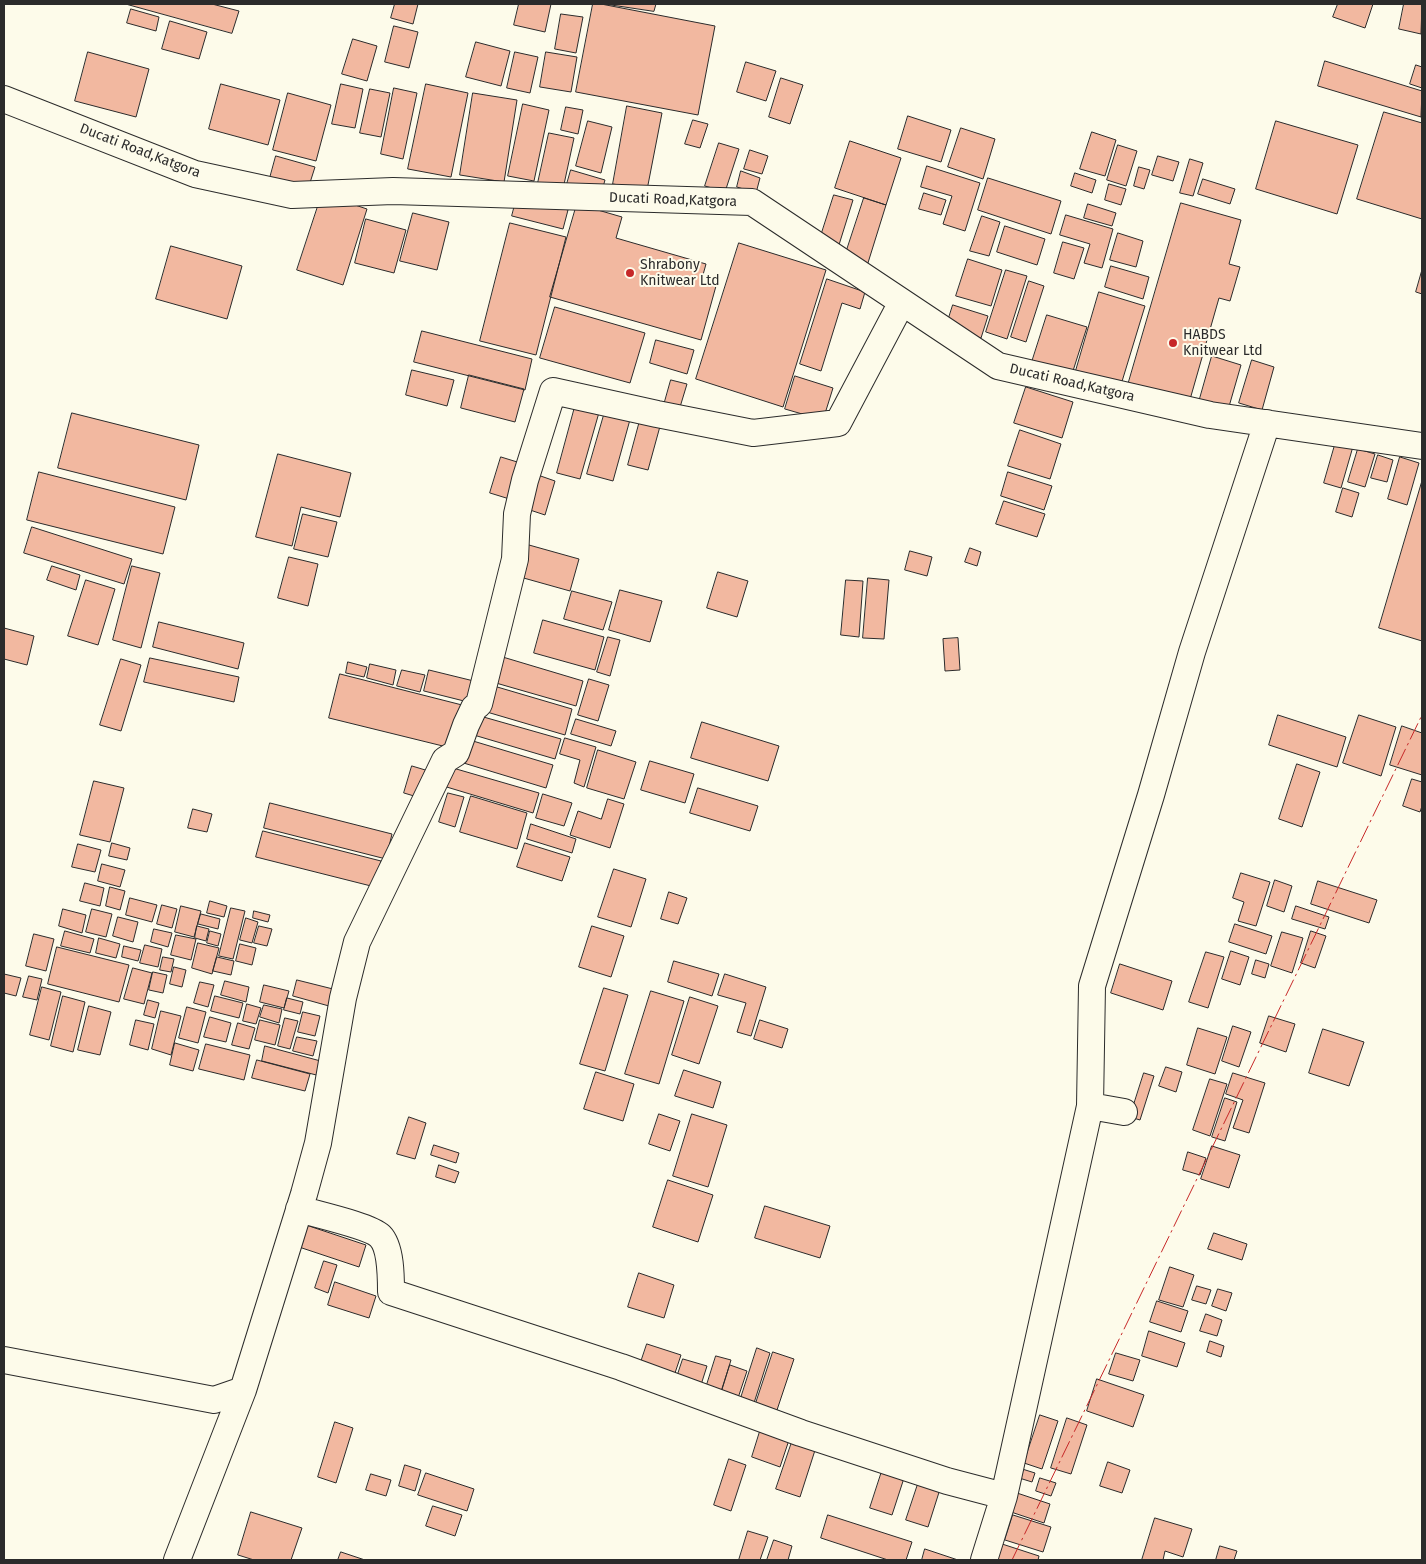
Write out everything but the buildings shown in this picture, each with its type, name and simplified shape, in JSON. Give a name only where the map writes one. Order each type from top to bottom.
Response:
[{"type":"street","name":"Ducati Road,Katgora","points":[[4,99],[195,174],[292,195],[393,191],[752,202],[998,366],[1210,415],[1422,446]]},
{"type":"street","points":[[178,1560],[244,1390],[299,1209],[318,1143],[343,998],[357,942],[445,760],[456,753],[466,725],[474,708],[479,704],[515,559],[517,514],[525,480],[553,391],[753,433],[838,423],[902,302]]},
{"type":"street","points":[[984,1560],[1004,1496],[1090,1106],[1092,986],[1151,795],[1192,652],[1267,423]]},
{"type":"street","points":[[1090,1106],[1124,1112]]},
{"type":"street","points":[[299,1209],[368,1229],[380,1236],[390,1259],[391,1292],[621,1367],[801,1433],[947,1481],[1004,1496]]},
{"type":"street","points":[[4,1360],[214,1400],[244,1390]]},
{"type":"power","points":[[1012,1560],[1422,715]]},
{"type":"place","name":"Shrabony Knitwear Ltd","points":[[630,273]]},
{"type":"place","name":"HABDS Knitwear Ltd","points":[[1173,343]]}]
